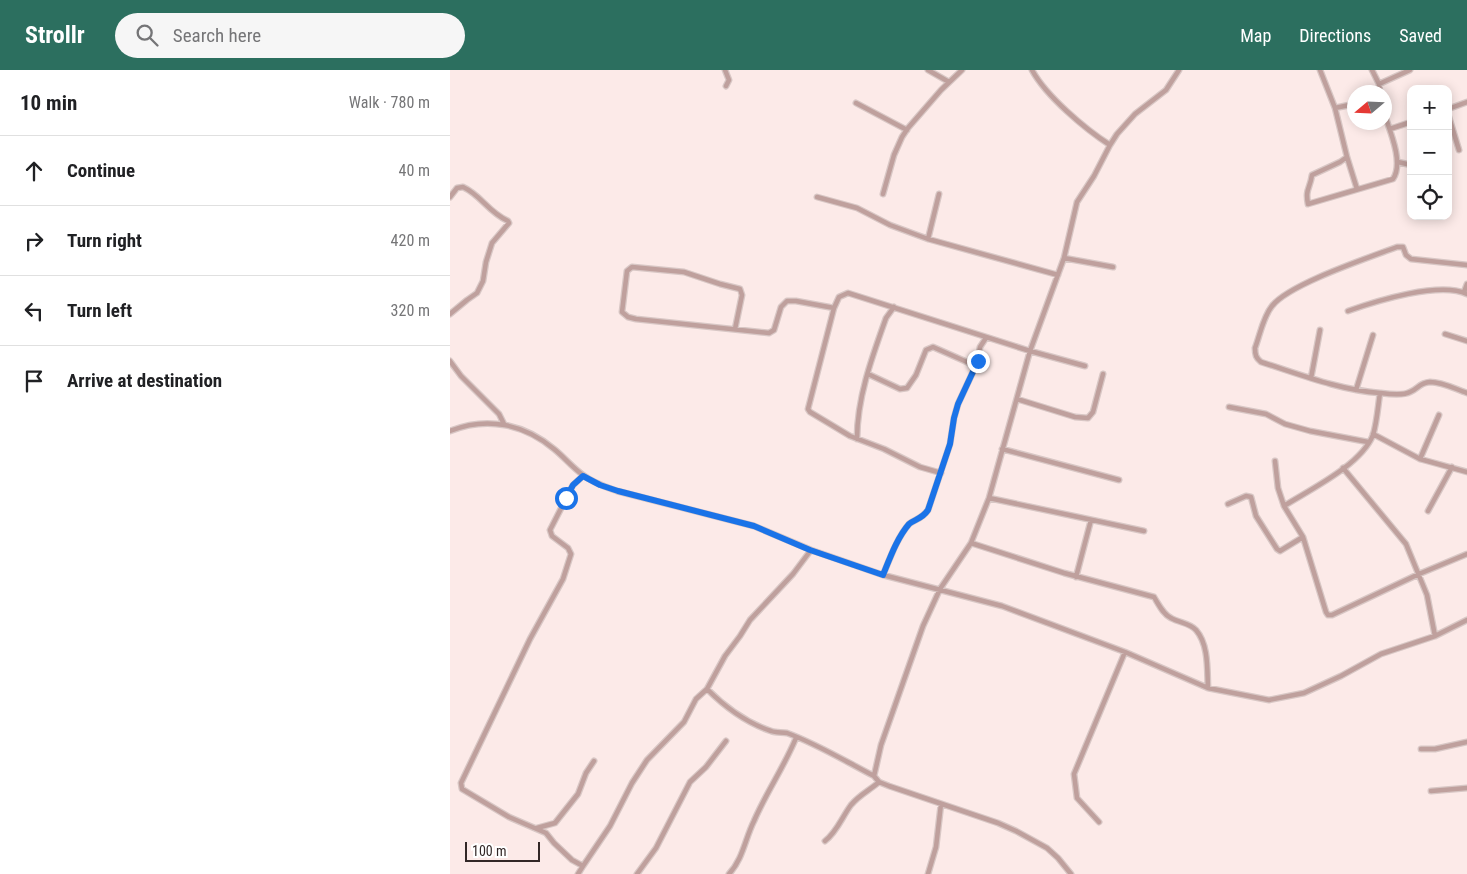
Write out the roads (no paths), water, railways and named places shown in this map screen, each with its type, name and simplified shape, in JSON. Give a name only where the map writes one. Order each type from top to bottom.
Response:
[{"type":"street","points":[[725,70],[729,80],[726,86]]},
{"type":"street","points":[[928,70],[949,82]]},
{"type":"street","points":[[883,194],[894,155],[907,130],[962,70]]},
{"type":"street","points":[[1032,70],[1039,82],[1088,131],[1110,145]]},
{"type":"street","points":[[874,776],[881,745],[920,635],[940,589],[970,543],[989,498],[1030,351],[1064,258],[1077,202],[1094,176],[1110,145],[1135,114],[1166,90],[1179,70]]},
{"type":"street","points":[[1320,70],[1335,108],[1357,189]]},
{"type":"street","points":[[1372,70],[1379,84],[1410,70]]},
{"type":"street","points":[[1452,108],[1467,102]]},
{"type":"street","points":[[856,103],[907,130]]},
{"type":"street","points":[[1335,108],[1347,105]]},
{"type":"street","points":[[1392,128],[1407,123]]},
{"type":"street","points":[[1452,127],[1459,150]]},
{"type":"street","points":[[1347,157],[1312,175],[1311,183],[1306,192],[1308,204],[1391,180],[1396,175],[1398,162],[1390,130]]},
{"type":"street","points":[[1398,162],[1407,164]]},
{"type":"street","points":[[450,197],[457,188],[463,187],[472,192],[493,213],[509,223],[492,242],[483,281],[477,293],[450,314]]},
{"type":"street","points":[[928,240],[939,194]]},
{"type":"street","points":[[817,197],[857,208],[890,226],[928,240],[1058,275]]},
{"type":"street","points":[[1467,265],[1411,259],[1406,255],[1403,248],[1397,247],[1298,286],[1280,298],[1269,310],[1255,348],[1255,354],[1261,362],[1356,390],[1380,393],[1408,393],[1420,384],[1429,382],[1440,383],[1467,392]]},
{"type":"street","points":[[1064,258],[1113,267]]},
{"type":"street","points":[[735,329],[742,295],[740,289],[684,272],[632,268],[626,271],[622,312],[628,317],[662,323],[735,329],[772,332],[781,307],[787,301],[834,308]]},
{"type":"street","points":[[1348,310],[1378,300],[1442,289],[1465,293],[1467,284]]},
{"type":"street","points":[[941,473],[920,467],[884,449],[840,431],[808,409],[834,308],[839,297],[848,293],[986,338],[1085,366]]},
{"type":"street","points":[[857,439],[859,406],[886,318],[894,307]]},
{"type":"street","points":[[1311,378],[1320,330]]},
{"type":"street","points":[[1445,334],[1467,341]]},
{"type":"street","points":[[1356,390],[1373,335]]},
{"type":"street","points":[[883,575],[892,554],[910,523],[923,517],[928,510],[950,444],[954,418],[963,391],[976,366],[980,348],[986,338]]},
{"type":"street","points":[[868,374],[900,389],[907,388],[916,375],[926,350],[931,347],[976,366]]},
{"type":"street","points":[[450,361],[461,376],[499,414],[504,424]]},
{"type":"street","points":[[1017,399],[1075,417],[1088,418],[1093,412],[1104,374]]},
{"type":"street","points":[[1284,506],[1343,468],[1362,451],[1373,434],[1380,393]]},
{"type":"street","points":[[1229,407],[1266,414],[1285,424],[1310,431],[1368,442]]},
{"type":"street","points":[[1420,460],[1439,415]]},
{"type":"street","points":[[450,431],[484,422],[504,424],[520,429],[554,449],[583,476],[600,485],[754,526],[810,550],[883,575],[1002,606],[1125,652],[1208,688],[1270,700],[1304,693],[1341,676],[1381,654],[1435,636],[1467,620]]},
{"type":"street","points":[[1373,434],[1420,460],[1467,472]]},
{"type":"street","points":[[1002,449],[1119,480]]},
{"type":"street","points":[[1275,461],[1278,488],[1284,506],[1303,537],[1328,615],[1332,615],[1419,574],[1467,554]]},
{"type":"street","points":[[1428,511],[1452,467]]},
{"type":"street","points":[[1343,468],[1406,544],[1427,595],[1435,636]]},
{"type":"street","points":[[583,476],[573,485],[550,530],[552,536],[568,548],[571,554],[563,579],[530,639],[461,782],[462,788],[496,810],[546,833],[572,860],[583,866]]},
{"type":"street","points":[[1228,504],[1246,496],[1251,497],[1256,516],[1277,549],[1280,550],[1303,537]]},
{"type":"street","points":[[989,498],[1144,531]]},
{"type":"street","points":[[1076,577],[1091,520]]},
{"type":"street","points":[[970,543],[1076,577],[1138,594],[1149,594],[1154,597],[1160,608],[1171,618],[1196,629],[1204,647],[1208,688]]},
{"type":"street","points":[[578,874],[610,826],[632,783],[647,760],[684,722],[696,699],[707,689],[725,656],[750,620],[788,580],[810,550]]},
{"type":"street","points":[[1099,822],[1077,798],[1074,774],[1125,652]]},
{"type":"street","points":[[707,689],[743,718],[772,732],[785,733],[822,750],[874,776],[879,782],[998,823],[1034,840],[1058,858],[1071,874]]},
{"type":"street","points":[[729,874],[742,855],[754,820],[790,754],[796,738]]},
{"type":"street","points":[[637,874],[660,840],[690,782],[706,767],[726,741]]},
{"type":"street","points":[[1421,749],[1435,749],[1467,742]]},
{"type":"street","points":[[537,828],[555,823],[578,794],[586,773],[594,761]]},
{"type":"street","points":[[826,842],[833,835],[851,805],[879,782]]},
{"type":"street","points":[[1431,790],[1467,788]]},
{"type":"street","points":[[928,874],[936,847],[942,804]]}]
